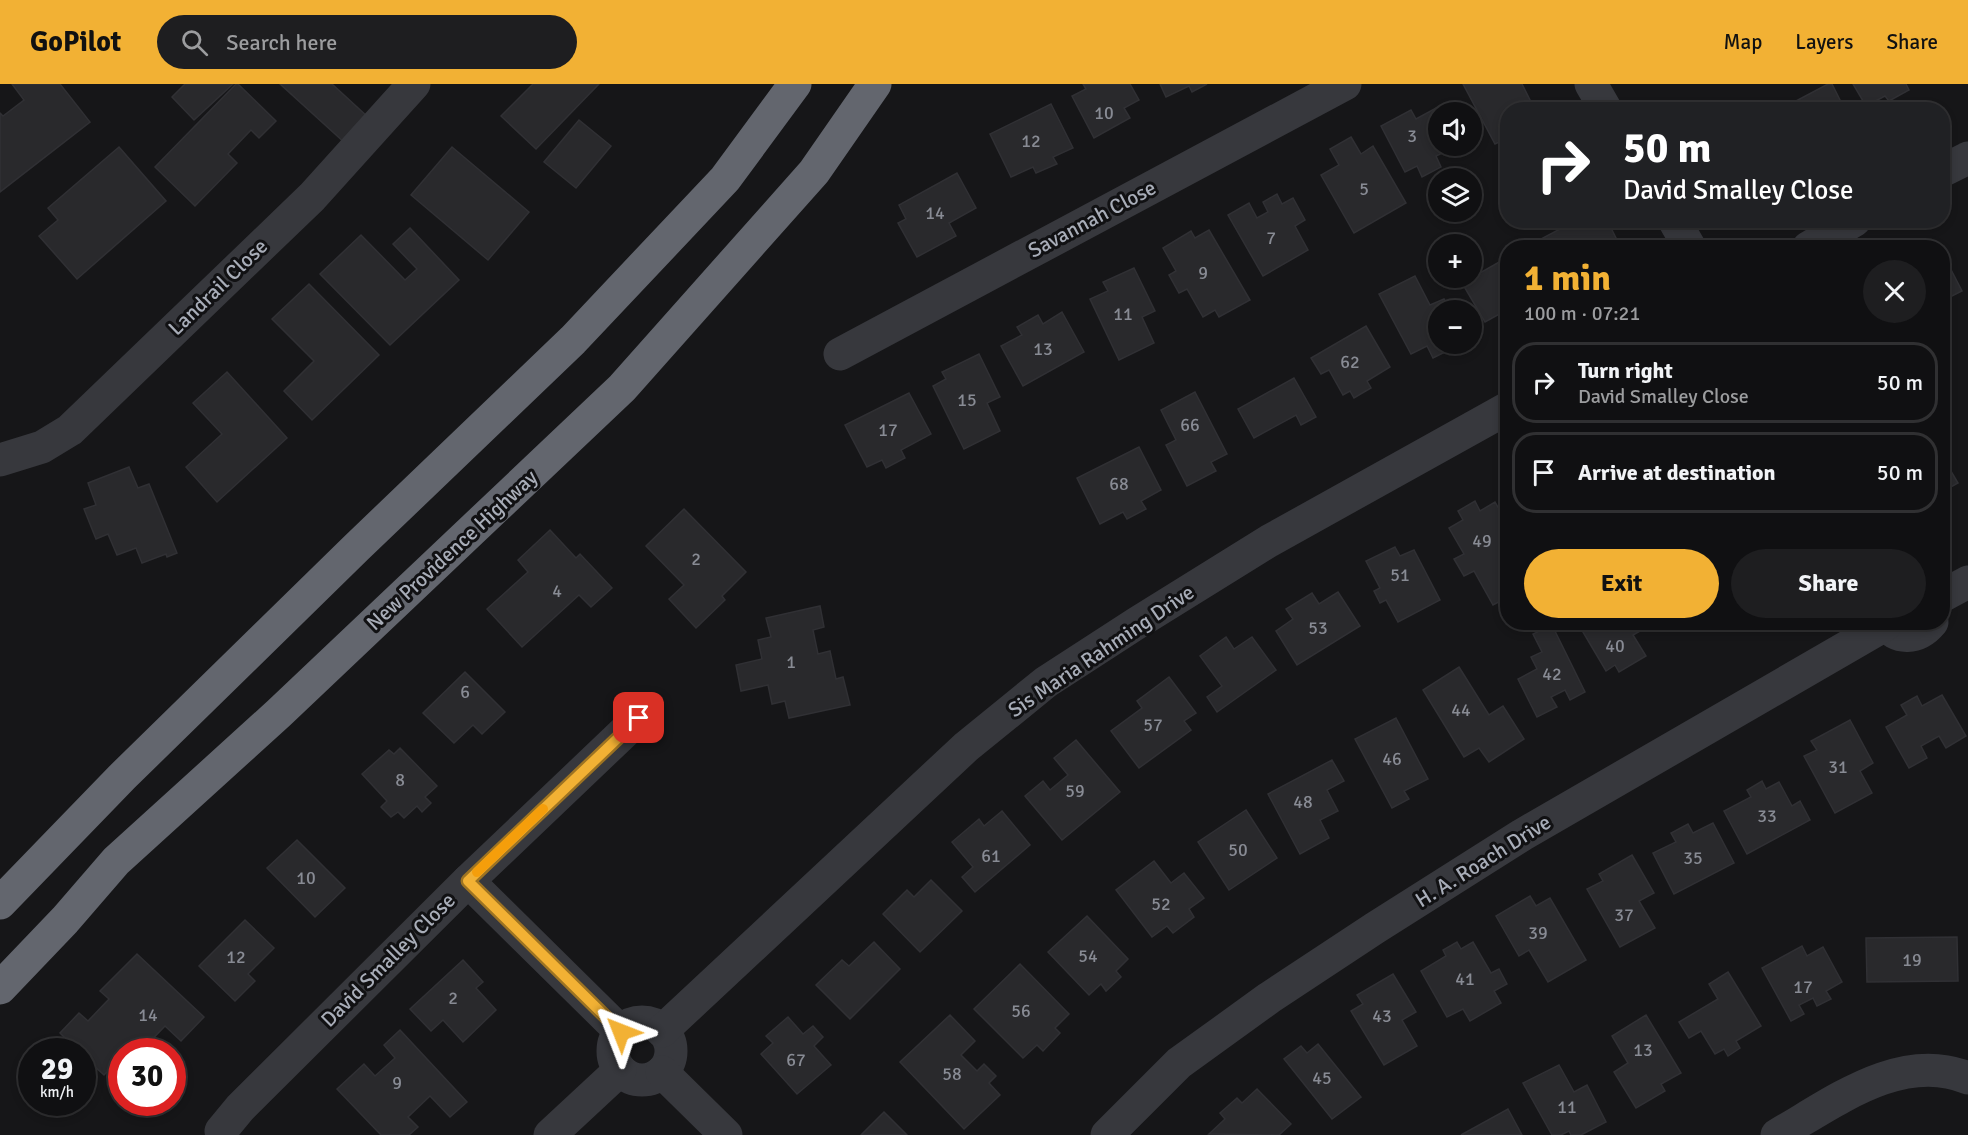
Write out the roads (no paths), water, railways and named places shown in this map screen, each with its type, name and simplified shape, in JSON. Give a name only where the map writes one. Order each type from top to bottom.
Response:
[{"type":"highway","points":[[0,903],[131,768],[573,340],[725,179],[795,84]]},
{"type":"highway","name":"New Providence Highway","points":[[0,988],[65,920],[116,861],[313,681],[622,388],[814,172],[875,84]]},
{"type":"street","name":"Landrail Close","points":[[0,460],[42,447],[70,430],[312,197],[414,84]]},
{"type":"street","name":"Savannah Close","points":[[840,354],[1345,84]]},
{"type":"street","points":[[1591,84],[1601,102]]},
{"type":"street","points":[[1950,167],[1968,158]]},
{"type":"street","points":[[1821,240],[1842,228]]},
{"type":"street","name":"Sis Maria Rahming Drive","points":[[662,1031],[966,747],[1046,682],[1269,541],[1500,412]]},
{"type":"street","points":[[1950,592],[1968,582]]},
{"type":"street","name":"H. A. Roach Drive","points":[[1107,1135],[1179,1063],[1269,998],[1375,928],[1522,835],[1875,630]]},
{"type":"street","points":[[1890,630],[1904,636],[1915,636],[1926,630]]},
{"type":"street","name":"David Smalley Close","points":[[221,1131],[240,1108],[468,881],[639,718]]},
{"type":"street","points":[[468,881],[621,1032]]},
{"type":"street","points":[[642,1023],[656,1026],[662,1031],[668,1038],[671,1056],[662,1072],[651,1079],[638,1080],[620,1070],[613,1051],[615,1041],[621,1032],[634,1024],[642,1023]]},
{"type":"street","points":[[550,1135],[620,1070]]},
{"type":"street","points":[[1777,1135],[1867,1084],[1908,1071],[1935,1070],[1968,1078]]},
{"type":"street","points":[[662,1072],[726,1135]]}]
